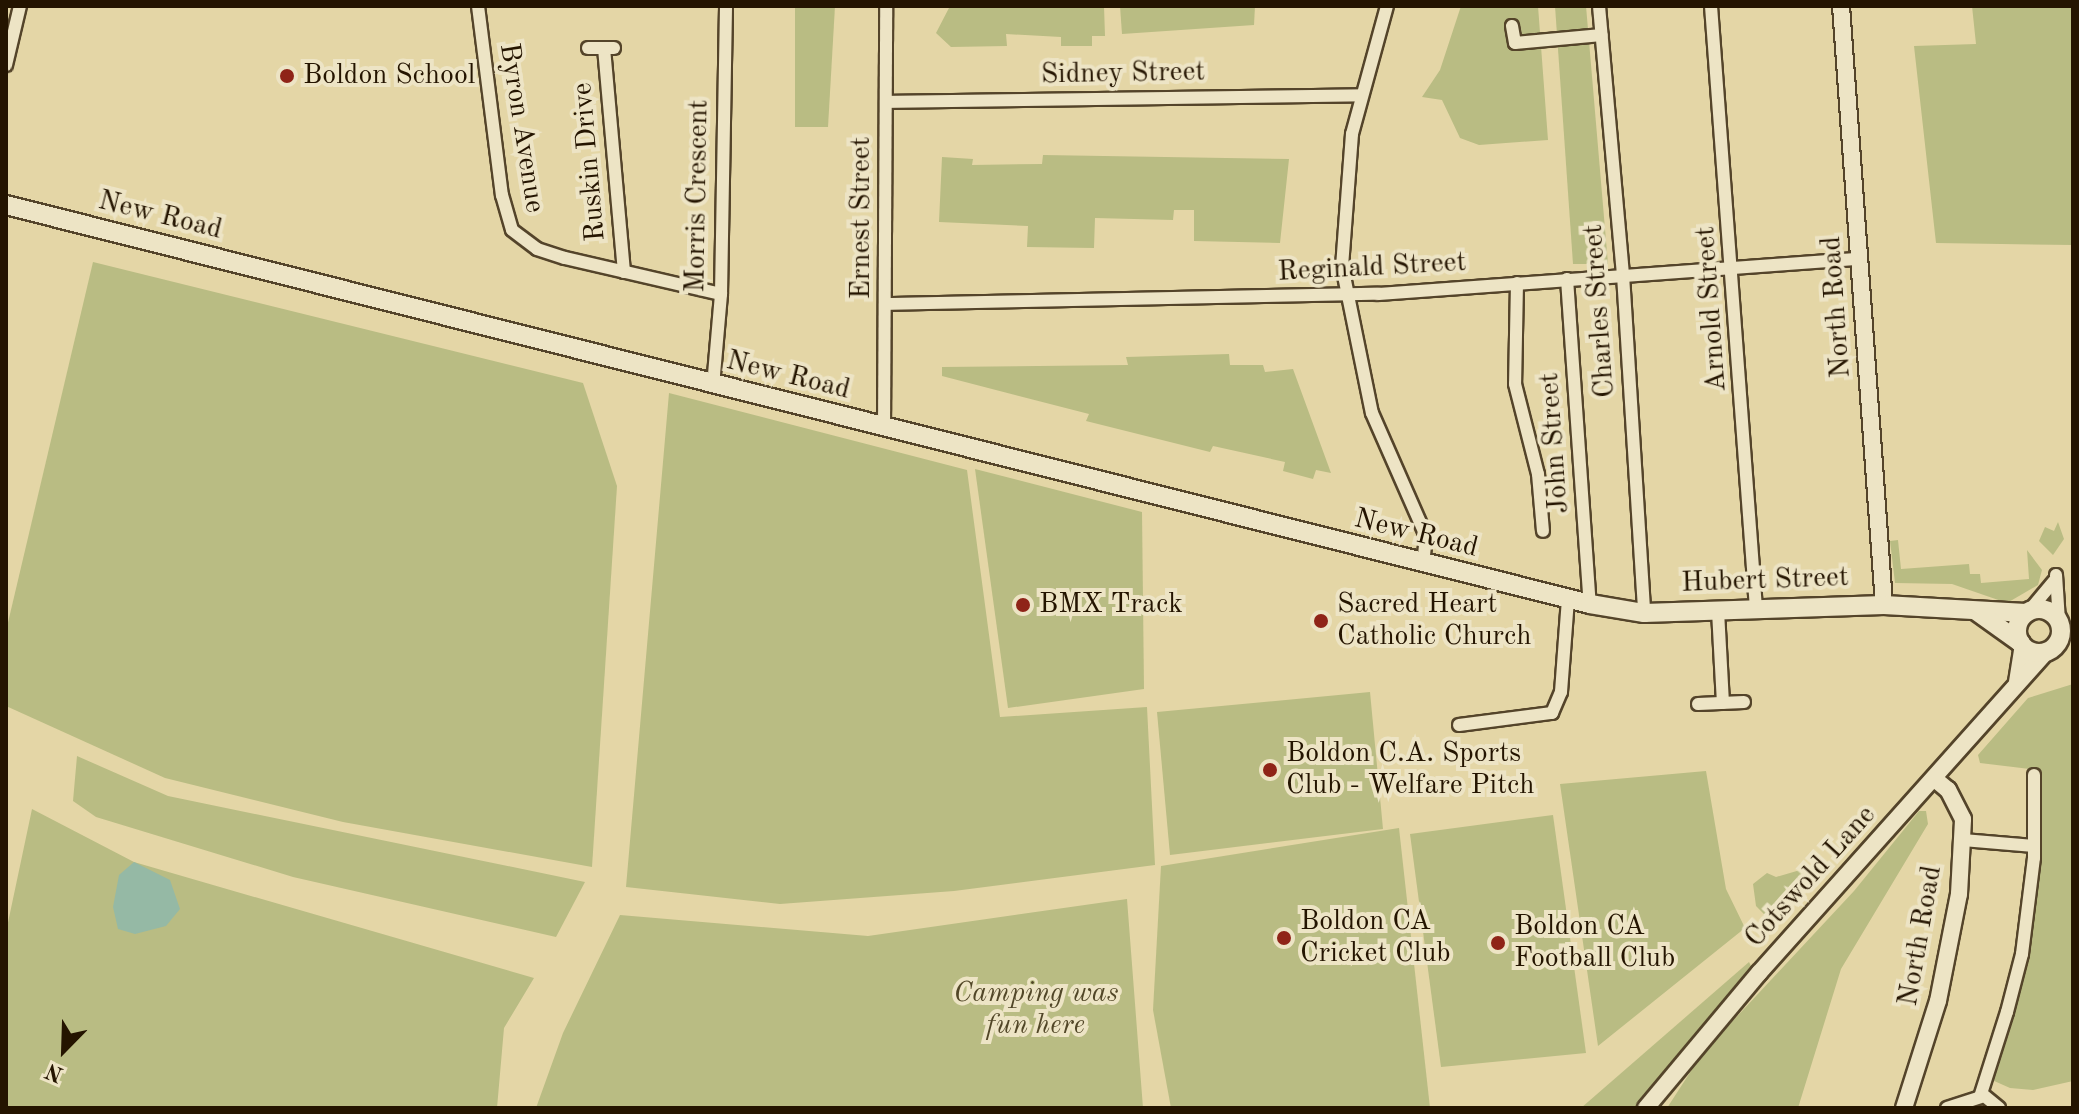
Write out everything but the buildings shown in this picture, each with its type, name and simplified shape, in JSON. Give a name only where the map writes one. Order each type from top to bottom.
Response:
[{"type":"main road","name":"New Road","points":[[6,205],[713,386],[1563,598]]},
{"type":"main road","name":"Hubert Street","points":[[1563,598],[1644,613],[1884,605],[2027,612]]},
{"type":"main road","points":[[1976,611],[2022,644],[2048,651],[2073,652]]},
{"type":"main road","points":[[2022,644],[2018,624],[2027,612],[2050,612],[2064,629],[2048,651]]},
{"type":"street","points":[[6,65],[20,6]]},
{"type":"street","name":"Byron Avenue","points":[[478,6],[502,195],[512,230],[537,249],[721,294]]},
{"type":"street","name":"Morris Crescent","points":[[713,386],[721,294],[726,6]]},
{"type":"street","name":"Ernest Street","points":[[884,429],[886,6]]},
{"type":"street","points":[[1387,6],[1360,95],[1343,227],[1344,295],[1372,413],[1426,536],[1423,565]]},
{"type":"street","name":"Charles Street","points":[[1599,6],[1623,275],[1644,613]]},
{"type":"street","name":"Arnold Street","points":[[1711,6],[1734,268],[1756,609]]},
{"type":"street","name":"North Road","points":[[1841,6],[1884,605]]},
{"type":"street","points":[[1512,26],[1515,59]]},
{"type":"street","points":[[1515,43],[1602,35]]},
{"type":"street","name":"Ruskin Drive","points":[[588,48],[609,48],[624,272]]},
{"type":"street","name":"Sidney Street","points":[[886,102],[1360,95]]},
{"type":"street","name":"Reginald Street","points":[[886,304],[1344,295],[1860,259]]},
{"type":"street","name":"John Street","points":[[1567,279],[1590,604]]},
{"type":"street","points":[[1517,283],[1515,384],[1538,474],[1543,531]]},
{"type":"street","points":[[2027,612],[2055,578],[2064,629]]},
{"type":"street","points":[[1459,725],[1552,713],[1561,692],[1563,598]]},
{"type":"street","points":[[1718,611],[1723,703]]},
{"type":"street","points":[[2017,682],[2022,644]]},
{"type":"street","name":"Cotswold Lane","points":[[1646,1108],[2017,682],[2048,651]]},
{"type":"street","points":[[1698,704],[1744,702]]},
{"type":"street","points":[[1982,1094],[2022,954],[2034,846],[2034,775]]},
{"type":"street","name":"North Road","points":[[1907,1107],[1947,963],[1963,840],[1959,805],[1935,779]]},
{"type":"street","points":[[1963,840],[2034,846]]},
{"type":"street","points":[[1947,1108],[1982,1094]]},
{"type":"street","points":[[1982,1094],[1999,1108]]},
{"type":"green space","points":[[795,6],[835,6],[828,127],[795,127]]},
{"type":"green space","points":[[950,6],[1104,6],[1105,36],[1092,36],[1092,46],[1061,46],[1061,37],[1006,34],[1007,46],[951,47],[936,33]]},
{"type":"green space","points":[[1120,6],[1255,6],[1254,25],[1122,34]]},
{"type":"green space","points":[[1461,6],[1538,6],[1548,140],[1479,145],[1460,138],[1442,100],[1422,97],[1440,70]]},
{"type":"green space","points":[[1555,6],[1586,6],[1608,264],[1573,264]]},
{"type":"green space","points":[[1972,6],[2073,6],[2073,245],[1936,243],[1914,46],[1976,44]]},
{"type":"green space","points":[[1043,155],[1289,159],[1280,243],[1194,241],[1194,210],[1174,210],[1173,220],[1095,218],[1094,248],[1027,247],[1028,226],[939,222],[942,157],[973,159],[972,165],[1042,164]]},
{"type":"green space","points":[[93,262],[583,383],[617,486],[592,867],[343,822],[165,778],[6,706],[6,631]]},
{"type":"green space","points":[[1229,354],[1230,365],[1263,365],[1265,372],[1293,369],[1331,473],[1316,470],[1313,479],[1283,471],[1285,462],[1213,446],[1210,452],[1086,421],[1089,414],[942,376],[942,367],[1128,365],[1126,357]]},
{"type":"green space","points":[[669,393],[967,470],[1000,717],[1147,707],[1155,865],[954,891],[780,904],[626,887]]},
{"type":"green space","points":[[975,469],[1142,512],[1144,689],[1008,708]]},
{"type":"green space","points":[[2058,522],[2064,539],[2053,555],[2039,541],[2045,527],[2054,531]]},
{"type":"green space","points":[[1898,540],[1901,569],[1969,564],[1970,574],[1980,574],[1981,583],[2029,579],[2027,550],[2042,570],[2038,585],[2007,603],[1952,584],[1895,583],[1890,541]]},
{"type":"green space","points":[[2073,684],[2073,1081],[2033,1090],[2010,1088],[1992,1080],[2038,869],[2039,770],[1980,763],[1978,755],[2028,698]]},
{"type":"green space","name":"Boldon C.A. Sports Club - Welfare Pitch","points":[[1370,692],[1383,829],[1170,855],[1157,712]]},
{"type":"green space","points":[[77,756],[168,796],[585,882],[556,937],[293,877],[96,817],[73,801]]},
{"type":"green space","points":[[1706,771],[1726,889],[1745,928],[1598,1046],[1560,784]]},
{"type":"green space","points":[[32,809],[134,862],[534,978],[504,1028],[497,1108],[6,1108],[6,932]]},
{"type":"green space","points":[[1919,811],[1926,811],[1928,824],[1841,969],[1798,1108],[1667,1108],[1702,1054],[1854,891]]},
{"type":"green space","name":"Boldon CA Football Club","points":[[1553,815],[1586,1053],[1441,1067],[1410,834]]},
{"type":"green space","name":"Boldon CA Cricket Club","points":[[1399,828],[1430,1108],[1171,1108],[1153,1010],[1161,866]]},
{"type":"green space","points":[[1807,868],[1814,871],[1769,919],[1756,906],[1753,884],[1767,873],[1776,877]]},
{"type":"green space","name":"Camping was fun here","points":[[1127,899],[1143,1108],[536,1108],[563,1033],[620,915],[868,936]]},
{"type":"green space","points":[[1749,962],[1752,968],[1635,1108],[1581,1108]]},
{"type":"shaded area","points":[[134,862],[170,880],[180,909],[166,926],[135,934],[118,929],[113,907],[119,875]]},
{"type":"place","name":"Boldon School","points":[[287,76]]},
{"type":"place","name":"BMX Track","points":[[1023,605]]},
{"type":"place","name":"Sacred Heart Catholic Church","points":[[1321,621]]},
{"type":"place","name":"Boldon C.A. Sports Club - Welfare Pitch","points":[[1270,770]]},
{"type":"place","name":"Boldon CA Cricket Club","points":[[1284,938]]},
{"type":"place","name":"Boldon CA Football Club","points":[[1498,943]]}]
